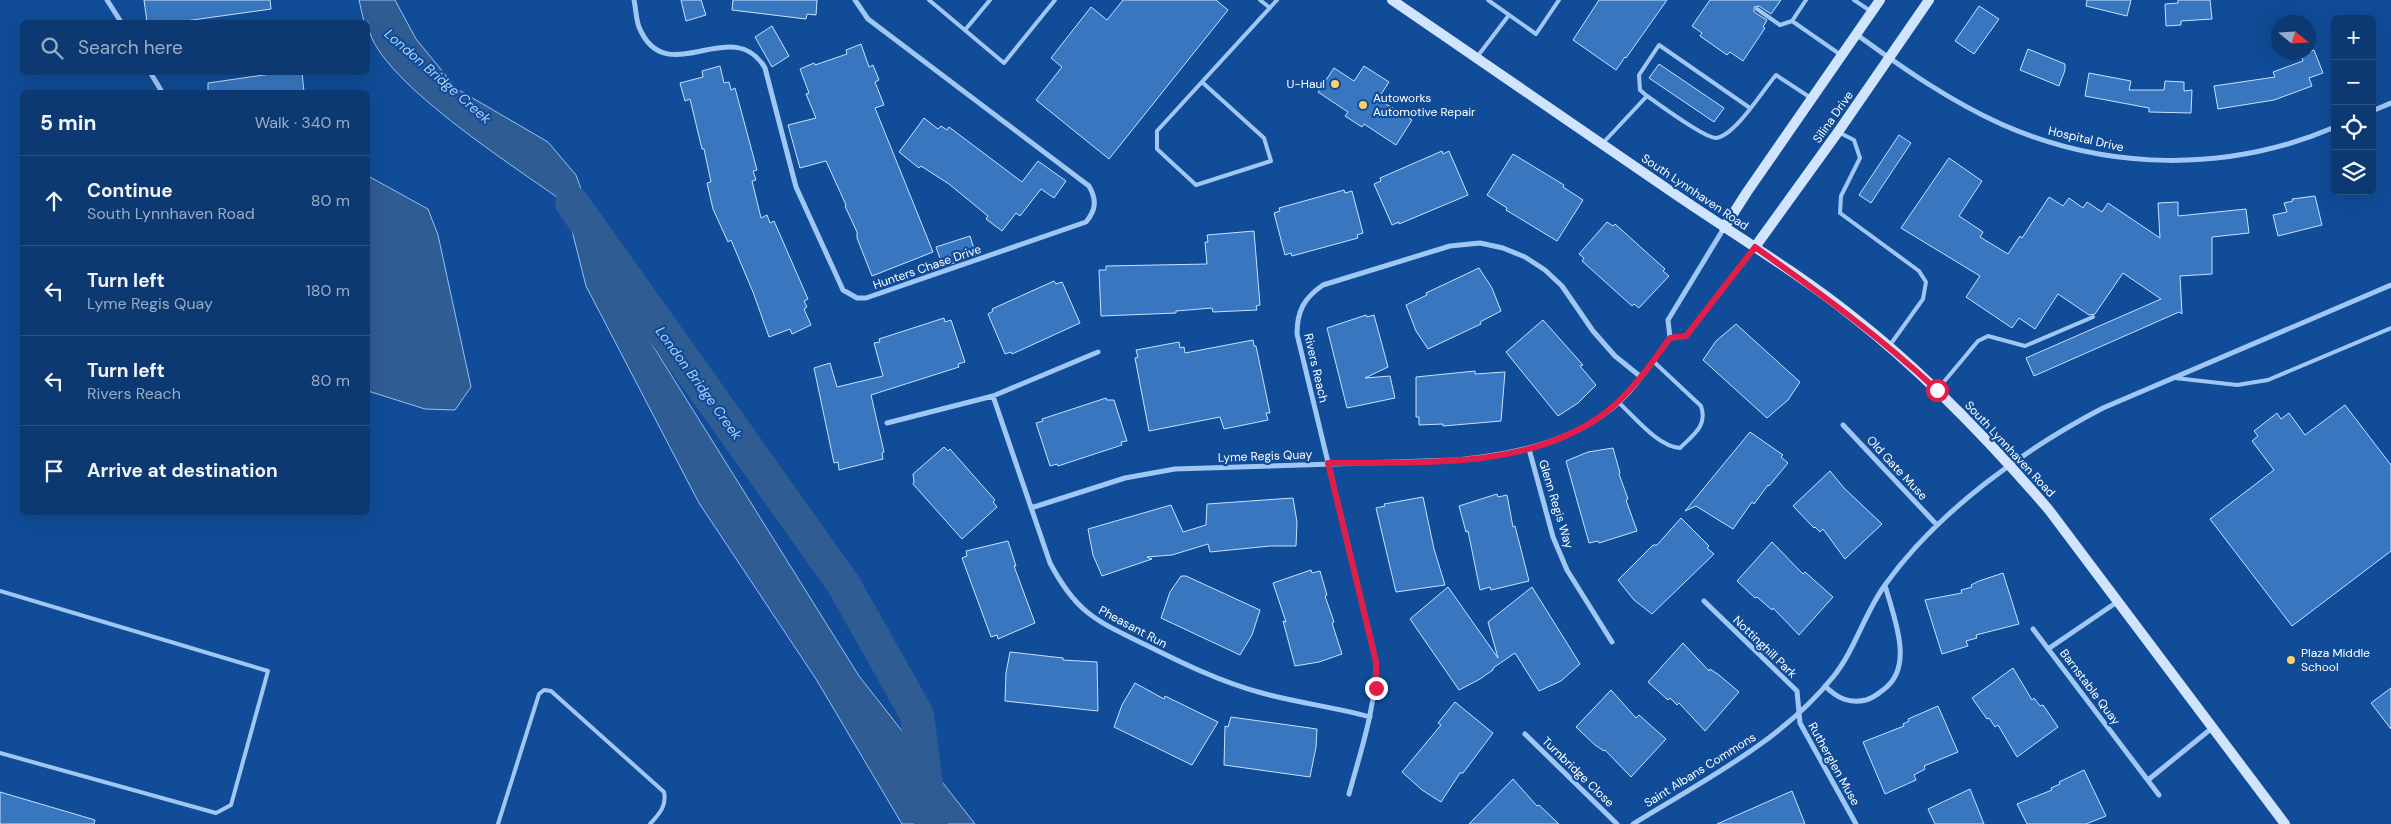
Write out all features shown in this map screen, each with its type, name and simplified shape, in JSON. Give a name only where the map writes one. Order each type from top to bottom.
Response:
[{"type":"street","points":[[107,0],[119,20]]},
{"type":"street","name":"Hunters Chase Drive","points":[[634,0],[639,26],[646,38],[663,51],[684,55],[737,46],[749,50],[759,57],[765,68],[796,187],[838,280],[848,294],[857,298],[866,298],[1086,222],[1093,214],[1096,204],[1089,186],[868,18],[855,0]]},
{"type":"street","name":"South Lynnhaven Road","points":[[1392,0],[1724,228],[1755,247],[1851,315],[1889,346],[1937,390],[2011,466],[2049,510],[2285,824]]},
{"type":"street","points":[[1755,247],[1686,336],[1670,338],[1668,320],[1724,228],[1880,0]]},
{"type":"street","name":"Silina Drive","points":[[1755,247],[1838,132],[1929,0]]},
{"type":"street","name":"Hospital Drive","points":[[1856,34],[1890,58],[1962,103],[2000,124],[2041,139],[2106,156],[2171,162],[2229,158],[2270,150],[2311,138],[2331,129]]},
{"type":"street","points":[[152,75],[161,90]]},
{"type":"street","points":[[2376,109],[2391,103]]},
{"type":"street","name":"Rivers Reach","points":[[1349,794],[1376,688],[1376,662],[1297,334],[1297,320],[1301,306],[1312,293],[1323,286],[1450,246],[1480,243],[1503,248],[1525,257],[1545,270],[1562,286],[1593,331],[1616,356],[1641,377]]},
{"type":"street","name":"Saint Albans Commons","points":[[1633,824],[1760,745],[1825,686],[1847,658],[1868,612],[1885,585],[1937,525],[1978,488],[2068,426],[2103,408],[2391,285]]},
{"type":"street","name":"Lyme Regis Quay","points":[[1031,508],[1125,478],[1175,469],[1457,460],[1493,456],[1528,449],[1580,429],[1605,413],[1641,377],[1670,338]]},
{"type":"street","points":[[888,424],[993,396],[1098,352]]},
{"type":"street","name":"Pheasant Run","points":[[993,396],[1050,563],[1062,585],[1077,604],[1096,620],[1195,670],[1264,694],[1331,706],[1370,717]]},
{"type":"street","name":"Old Gate Muse","points":[[1843,425],[1937,525]]},
{"type":"street","name":"Glenn Regis Way","points":[[1528,449],[1553,537],[1567,570],[1612,642]]},
{"type":"street","points":[[1825,686],[1835,695],[1846,701],[1859,702],[1871,698],[1886,688],[1895,677],[1900,664],[1901,650],[1885,585]]},
{"type":"street","name":"Nottinghill Park","points":[[1704,601],[1796,691],[1799,700],[1798,712]]},
{"type":"street","name":"Barnstable Quay","points":[[2117,602],[2048,649],[2159,795]]},
{"type":"street","points":[[2033,629],[2048,649]]},
{"type":"street","name":"Rutherglen Muse","points":[[1798,712],[1800,723],[1856,824]]},
{"type":"street","points":[[2148,780],[2212,728]]},
{"type":"street","name":"Turnbridge Close","points":[[1525,734],[1617,824]]},
{"type":"lane","points":[[929,0],[1004,64],[1055,0]]},
{"type":"lane","points":[[965,30],[990,0]]},
{"type":"lane","points":[[1260,0],[1270,8]]},
{"type":"lane","points":[[1202,82],[1264,138],[1271,161],[1196,185],[1157,149],[1157,131],[1277,0]]},
{"type":"lane","points":[[1488,0],[1536,34],[1559,0]]},
{"type":"lane","points":[[1757,9],[1780,25],[1792,21],[1806,0]]},
{"type":"lane","points":[[1854,0],[1872,12]]},
{"type":"lane","points":[[1477,58],[1509,15]]},
{"type":"lane","points":[[1792,21],[1841,56]]},
{"type":"lane","points":[[1750,108],[1659,45],[1639,75],[1640,90],[1647,96],[1702,133],[1714,138],[1725,135],[1750,108],[1776,75],[1812,99]]},
{"type":"lane","points":[[1602,144],[1647,96]]},
{"type":"lane","points":[[1838,132],[1854,140],[1860,158],[1841,196],[1840,213],[1919,271],[1926,282],[1923,299],[1889,346]]},
{"type":"lane","points":[[1937,390],[1978,341],[1988,336],[2025,346],[2093,317]]},
{"type":"lane","points":[[2172,378],[2238,385],[2263,381],[2391,328]]},
{"type":"lane","points":[[1618,402],[1660,440],[1671,447],[1680,448],[1701,427],[1704,415],[1701,406],[1653,361]]},
{"type":"lane","points":[[0,592],[268,671],[231,805],[216,814],[0,752]]},
{"type":"lane","points":[[498,824],[539,694],[544,690],[551,691],[664,792],[666,800],[660,814],[650,824]]},
{"type":"water","points":[[359,0],[395,0],[416,39],[457,89],[548,142],[576,175],[615,285],[859,676],[975,824],[902,824],[816,679],[699,503],[586,286],[565,203],[484,146],[419,94],[393,68],[375,44],[370,28],[370,20],[364,20]]},
{"type":"water","points":[[370,177],[428,209],[438,235],[471,387],[455,410],[425,409],[370,392]]},
{"type":"building","points":[[144,0],[270,0],[271,9],[192,20],[147,20]]},
{"type":"building","points":[[681,0],[701,0],[706,15],[686,21]]},
{"type":"building","points":[[733,0],[817,0],[816,15],[807,14],[806,19],[732,10]]},
{"type":"building","points":[[1123,0],[1216,0],[1228,10],[1109,159],[1036,100],[1062,67],[1051,58],[1091,7],[1107,20]]},
{"type":"building","points":[[1599,0],[1667,0],[1616,70],[1573,40]]},
{"type":"building","points":[[1710,0],[1781,0],[1771,14],[1759,6],[1754,7],[1754,12],[1767,20],[1763,27],[1765,28],[1743,61],[1730,52],[1727,55],[1700,36],[1702,33],[1692,26]]},
{"type":"building","points":[[2087,0],[2131,0],[2127,16],[2086,6]]},
{"type":"building","points":[[2178,0],[2210,0],[2212,19],[2181,21],[2181,25],[2166,26],[2165,4],[2178,3]]},
{"type":"building","points":[[1979,6],[1999,19],[1974,54],[1955,41]]},
{"type":"building","points":[[772,26],[789,56],[772,67],[755,37]]},
{"type":"building","points":[[861,44],[869,67],[873,65],[879,80],[875,82],[884,105],[875,108],[933,252],[872,276],[857,238],[857,232],[826,161],[800,168],[788,125],[816,118],[806,94],[809,93],[800,69],[847,54],[846,50]]},
{"type":"building","points":[[2028,49],[2065,64],[2065,70],[2059,86],[2020,70]]},
{"type":"building","points":[[2316,55],[2323,73],[2309,78],[2312,86],[2274,100],[2218,109],[2214,86],[2275,77],[2273,72],[2303,61],[2316,60]]},
{"type":"building","points":[[1659,64],[1724,108],[1714,122],[1649,78]]},
{"type":"building","points":[[720,66],[724,83],[729,82],[731,90],[735,88],[757,170],[753,171],[756,180],[752,181],[761,218],[767,215],[770,223],[774,221],[808,299],[804,301],[807,307],[804,309],[811,325],[792,334],[790,329],[769,337],[753,292],[731,240],[728,242],[713,209],[707,183],[711,182],[704,149],[702,149],[690,99],[685,101],[680,83],[703,77],[702,71]]},
{"type":"building","name":"Autoworks Automotive Repair","points":[[1364,66],[1389,82],[1378,99],[1412,120],[1396,145],[1364,124],[1362,127],[1345,116],[1348,112],[1318,92],[1334,68],[1354,81]]},
{"type":"building","points":[[2089,73],[2131,81],[2129,90],[2164,90],[2165,81],[2184,82],[2184,91],[2192,90],[2191,113],[2149,112],[2149,108],[2085,96]]},
{"type":"building","points":[[264,75],[302,75],[304,90],[208,90],[208,83]]},
{"type":"building","points":[[924,118],[938,129],[941,126],[947,130],[949,127],[1022,182],[1038,161],[1066,181],[1054,198],[1041,189],[1020,216],[1016,213],[1002,231],[986,219],[988,216],[949,184],[921,166],[919,168],[899,152]]},
{"type":"building","points":[[1899,135],[1911,143],[1871,203],[1859,195]]},
{"type":"building","points":[[1442,151],[1443,154],[1449,151],[1468,195],[1399,224],[1399,222],[1392,225],[1374,184],[1381,181],[1380,178]]},
{"type":"building","points":[[1513,154],[1564,185],[1563,187],[1583,200],[1557,241],[1506,210],[1507,208],[1487,195]]},
{"type":"building","points":[[1949,158],[1982,181],[1959,216],[1983,232],[1980,237],[2008,254],[2020,236],[2022,238],[2049,197],[2063,206],[2069,198],[2083,208],[2087,202],[2102,212],[2108,203],[2160,238],[2158,203],[2178,202],[2178,216],[2246,209],[2249,233],[2212,237],[2212,274],[2180,276],[2182,314],[2179,312],[2034,376],[2026,358],[2161,299],[2123,273],[2095,314],[2089,315],[2058,294],[2035,329],[2019,318],[2012,328],[1966,297],[1980,276],[1901,228]]},
{"type":"building","points":[[1344,190],[1345,193],[1352,191],[1363,233],[1357,235],[1358,238],[1292,256],[1291,253],[1285,255],[1274,213],[1280,211],[1279,208]]},
{"type":"building","points":[[2315,196],[2322,225],[2278,236],[2273,215],[2287,212],[2284,203],[2293,201],[2292,199]]},
{"type":"building","points":[[1607,222],[1613,226],[1615,224],[1665,269],[1663,271],[1669,276],[1639,308],[1634,304],[1632,306],[1582,261],[1584,258],[1579,254]]},
{"type":"building","points":[[1254,231],[1260,305],[1256,306],[1257,310],[1213,312],[1212,308],[1176,311],[1176,313],[1101,316],[1099,270],[1106,270],[1106,266],[1207,264],[1205,242],[1208,242],[1207,235]]},
{"type":"building","points":[[970,236],[976,255],[943,267],[936,247]]},
{"type":"building","points":[[1479,268],[1492,288],[1501,311],[1480,322],[1481,324],[1428,349],[1416,331],[1406,305],[1427,295],[1426,293]]},
{"type":"building","points":[[1054,281],[1056,284],[1062,282],[1080,323],[1012,354],[1011,352],[1005,354],[988,314],[993,311],[992,309]]},
{"type":"building","points":[[1366,315],[1367,317],[1374,315],[1388,367],[1365,378],[1390,376],[1395,398],[1347,408],[1327,328]]},
{"type":"building","points":[[944,318],[945,322],[951,320],[965,362],[958,364],[959,367],[871,395],[884,452],[882,453],[883,459],[839,470],[838,462],[834,463],[814,368],[830,363],[837,387],[883,376],[874,343],[880,342],[879,339]]},
{"type":"building","points":[[1543,320],[1583,365],[1580,366],[1596,385],[1578,403],[1558,416],[1506,352]]},
{"type":"building","points":[[1736,324],[1800,382],[1788,400],[1767,418],[1703,360],[1716,341]]},
{"type":"building","points":[[1253,340],[1254,346],[1256,346],[1270,413],[1266,413],[1268,420],[1224,429],[1220,417],[1149,431],[1135,358],[1138,357],[1136,350],[1179,342],[1180,348],[1184,347],[1185,353]]},
{"type":"building","points":[[1475,371],[1475,374],[1505,372],[1501,421],[1443,426],[1443,424],[1419,425],[1419,417],[1416,417],[1416,377]]},
{"type":"building","points":[[1106,398],[1107,400],[1114,400],[1127,441],[1121,442],[1122,445],[1058,466],[1057,464],[1050,466],[1036,423],[1043,421],[1042,419]]},
{"type":"building","points":[[2345,405],[2391,465],[2391,551],[2292,626],[2210,519],[2274,470],[2252,441],[2258,436],[2254,431],[2277,413],[2281,419],[2289,413],[2305,435]]},
{"type":"building","points":[[1750,432],[1783,455],[1781,457],[1788,463],[1754,504],[1752,502],[1733,529],[1696,506],[1685,511]]},
{"type":"building","points":[[944,447],[948,451],[950,449],[995,500],[993,502],[997,507],[962,539],[913,484],[913,474]]},
{"type":"building","points":[[1613,448],[1619,474],[1628,499],[1626,500],[1637,531],[1599,543],[1598,541],[1589,543],[1566,461],[1588,452]]},
{"type":"building","points":[[1830,471],[1844,488],[1882,524],[1845,559],[1823,529],[1820,532],[1814,528],[1793,506]]},
{"type":"building","points":[[1497,494],[1498,497],[1507,495],[1513,527],[1515,526],[1529,581],[1491,590],[1490,587],[1480,590],[1468,531],[1466,532],[1459,506]]},
{"type":"building","points":[[1423,497],[1434,549],[1445,585],[1396,592],[1376,508],[1385,506],[1384,504]]},
{"type":"building","points":[[1293,498],[1297,522],[1296,546],[1270,546],[1210,552],[1208,544],[1172,555],[1147,557],[1152,559],[1102,576],[1093,555],[1088,529],[1171,505],[1183,532],[1206,525],[1207,504]]},
{"type":"building","points":[[1681,518],[1709,546],[1707,548],[1714,554],[1652,614],[1634,600],[1618,580],[1653,545],[1657,545]]},
{"type":"building","points":[[1008,541],[1016,566],[1014,566],[1035,623],[998,639],[997,635],[991,637],[962,558],[967,556],[966,551]]},
{"type":"building","points":[[1772,542],[1803,574],[1805,572],[1833,597],[1799,635],[1773,608],[1772,610],[1757,597],[1755,598],[1737,581]]},
{"type":"building","points":[[1311,570],[1312,573],[1320,571],[1327,595],[1325,596],[1334,622],[1332,623],[1342,654],[1319,662],[1295,666],[1283,621],[1286,622],[1273,583]]},
{"type":"building","points":[[2003,573],[2019,624],[1976,635],[1977,638],[1966,641],[1968,646],[1942,654],[1925,600],[1962,593],[1961,590],[1972,587],[1971,585],[1979,581]]},
{"type":"building","points":[[1181,576],[1186,576],[1260,610],[1252,635],[1240,655],[1161,618],[1170,592]]},
{"type":"building","points":[[1448,587],[1498,658],[1488,622],[1532,587],[1580,664],[1561,681],[1539,691],[1515,653],[1480,679],[1459,690],[1410,619]]},
{"type":"building","points":[[1683,643],[1709,671],[1710,669],[1719,675],[1739,692],[1705,731],[1679,703],[1677,705],[1670,698],[1668,700],[1648,682]]},
{"type":"building","points":[[1010,652],[1063,658],[1063,660],[1097,662],[1098,711],[1005,701],[1006,673]]},
{"type":"building","points":[[2013,668],[2032,700],[2034,698],[2040,706],[2043,705],[2058,727],[2017,757],[1998,725],[1995,727],[1989,718],[1987,719],[1972,698]]},
{"type":"building","points":[[1135,683],[1164,699],[1165,696],[1218,722],[1192,765],[1114,727],[1122,705]]},
{"type":"building","points":[[2391,688],[2391,729],[2371,703]]},
{"type":"building","points":[[1611,690],[1636,718],[1639,715],[1666,739],[1631,777],[1605,750],[1595,745],[1576,727]]},
{"type":"building","points":[[1455,702],[1493,733],[1463,773],[1460,773],[1441,802],[1422,790],[1402,772],[1441,725],[1438,723]]},
{"type":"building","points":[[1938,706],[1958,752],[1924,766],[1925,769],[1914,775],[1916,780],[1885,794],[1863,742],[1904,726],[1903,724],[1909,721],[1908,719]]},
{"type":"building","points":[[1231,717],[1317,729],[1316,747],[1310,777],[1224,765],[1225,726],[1228,727]]},
{"type":"building","points":[[2084,770],[2106,816],[2086,824],[2027,824],[2017,804],[2052,790],[2051,788],[2060,784],[2059,782]]},
{"type":"building","points":[[1513,779],[1537,806],[1539,805],[1559,824],[1469,824]]},
{"type":"building","points":[[1970,789],[1984,824],[1935,824],[1928,809]]},
{"type":"building","points":[[1792,791],[1805,824],[1717,824]]},
{"type":"building","points":[[0,792],[95,820],[94,824],[0,824]]},
{"type":"waterway","name":"London Bridge Creek","points":[[572,203],[844,585],[917,715],[931,824]]},
{"type":"place","name":"U-Haul","points":[[1335,84]]},
{"type":"place","name":"Autoworks Automotive Repair","points":[[1363,105]]},
{"type":"place","name":"Plaza Middle School","points":[[2291,660]]},
{"type":"route","points":[[1376,688],[1376,662],[1328,463],[1457,460],[1493,456],[1528,449],[1580,429],[1605,413],[1627,394],[1670,338],[1686,336],[1755,247],[1851,315],[1937,390]]}]
